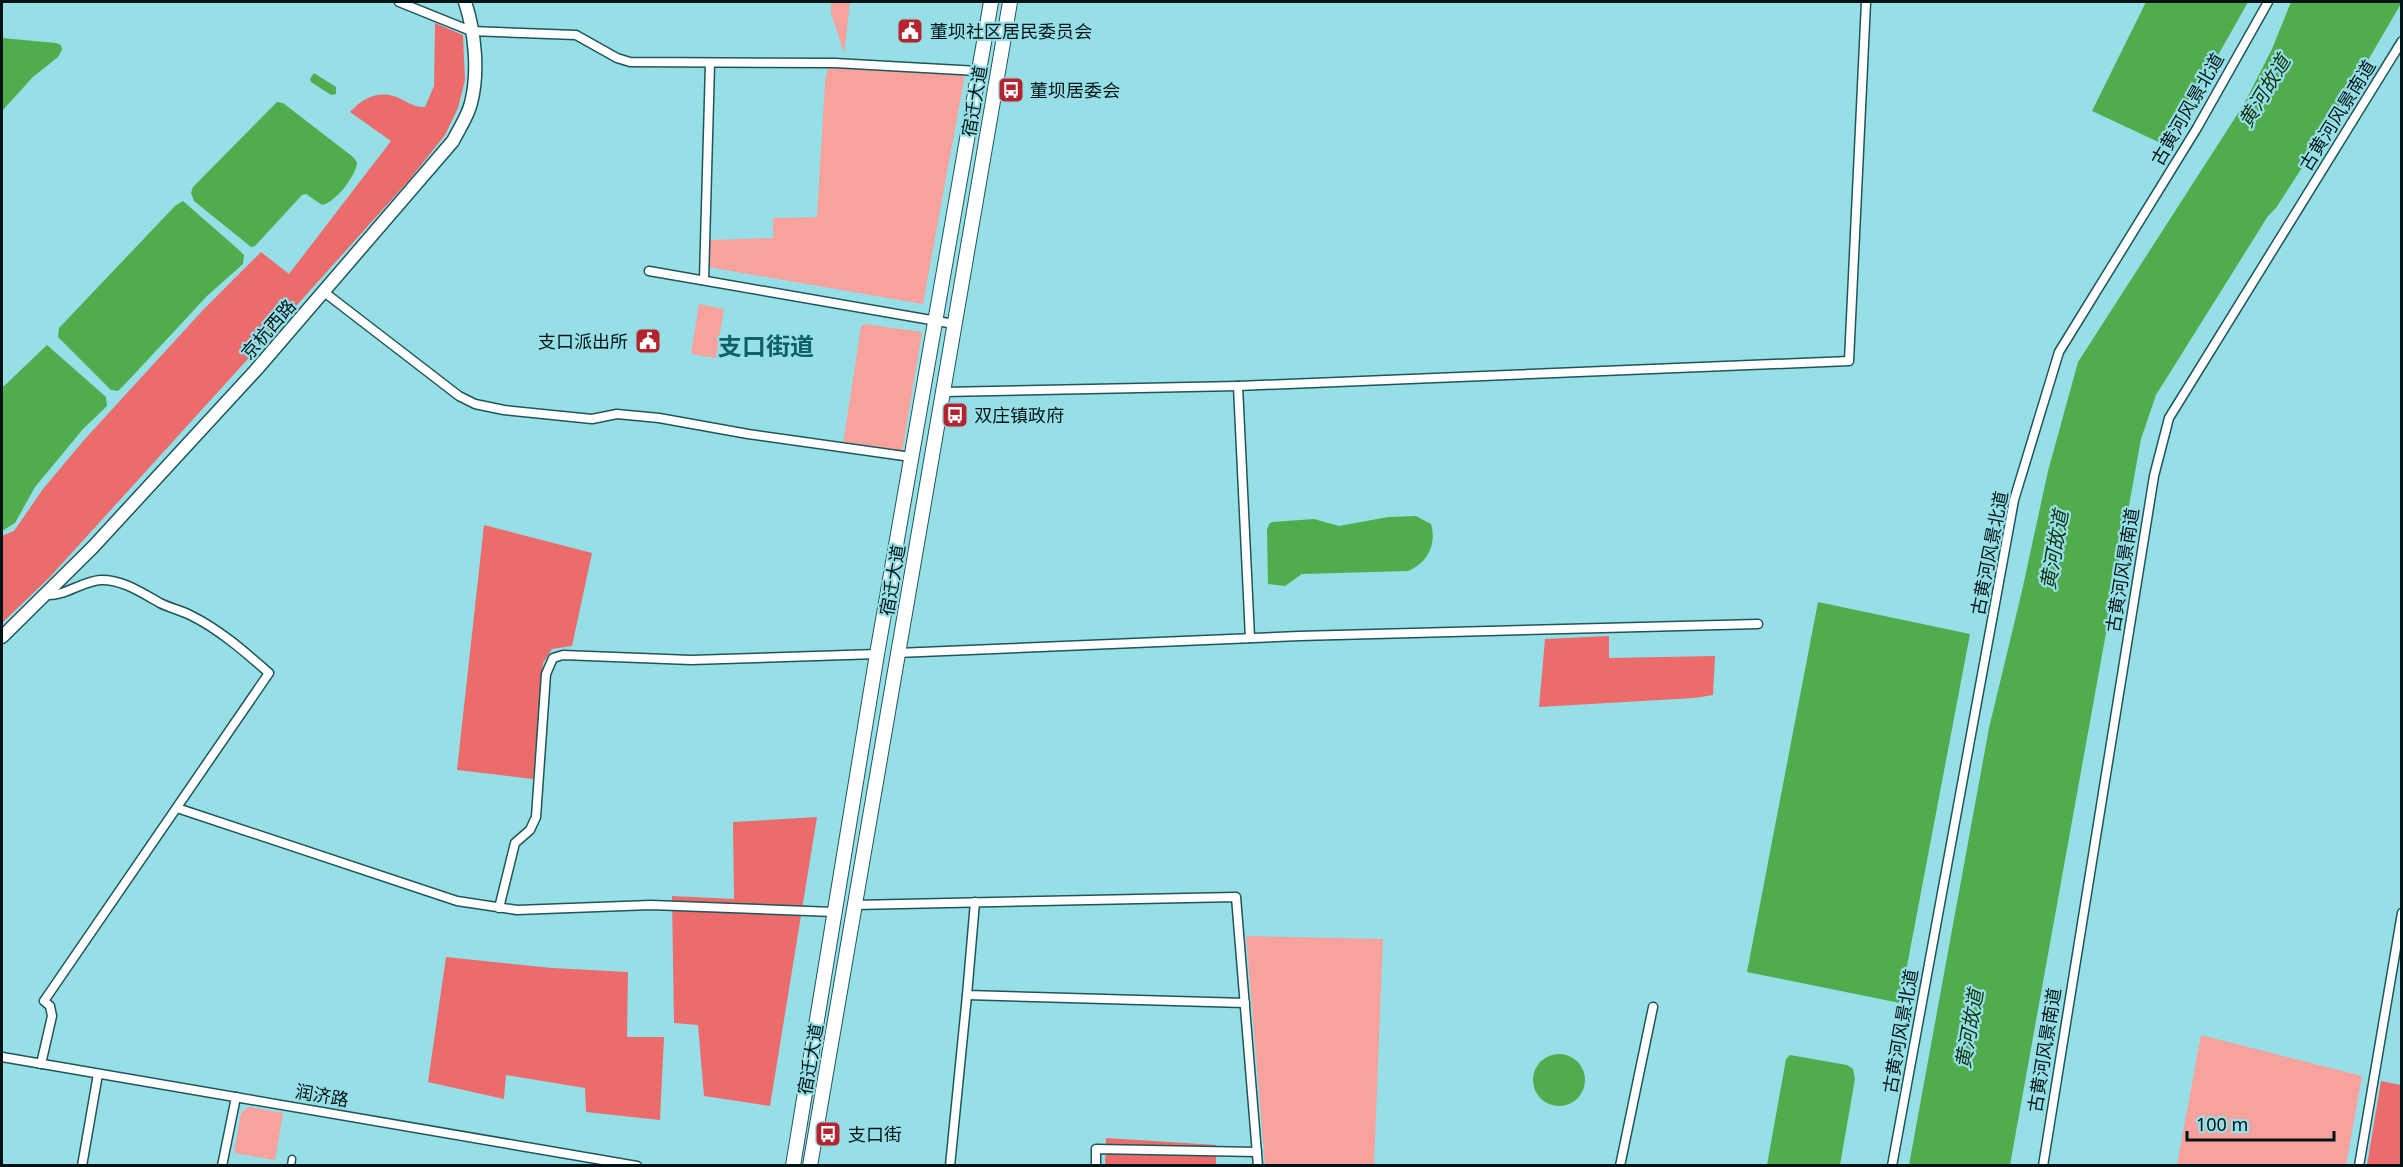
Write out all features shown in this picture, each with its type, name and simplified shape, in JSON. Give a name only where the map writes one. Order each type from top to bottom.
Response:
[{"type":"main road","name":"京杭西路","points":[[2,637],[93,548],[248,379],[453,141],[470,105],[474,84],[471,31],[465,2]]},
{"type":"main road","name":"宿迁大道","points":[[793,1166],[877,654],[991,2]]},
{"type":"main road","name":"宿迁大道","points":[[810,1166],[1010,2]]},
{"type":"street","points":[[399,2],[471,31],[576,35],[617,58],[630,62],[835,63],[978,71]]},
{"type":"street","points":[[943,392],[1238,386],[1849,361],[1866,2]]},
{"type":"street","name":"古黄河风景北道","points":[[1892,1166],[2014,500],[2059,352],[2197,128],[2268,2]]},
{"type":"street","name":"古黄河风景南道","points":[[2043,1166],[2154,476],[2169,418],[2402,41]]},
{"type":"street","points":[[704,280],[710,64]]},
{"type":"street","points":[[649,271],[954,324]]},
{"type":"street","points":[[324,292],[459,396],[475,404],[524,413],[592,419],[616,414],[659,418],[748,434],[912,457]]},
{"type":"street","points":[[1238,386],[1250,638]]},
{"type":"street","points":[[41,1064],[52,1016],[50,1006],[44,1001],[269,673],[241,648],[190,615],[115,581],[99,580],[56,596],[47,595]]},
{"type":"street","points":[[897,653],[1250,638],[1758,624]]},
{"type":"street","points":[[499,908],[514,843],[530,830],[536,817],[546,674],[553,658],[563,655],[690,660],[877,654]]},
{"type":"street","points":[[177,807],[458,901],[499,908],[518,910],[651,905],[834,912]]},
{"type":"street","points":[[854,905],[1236,897],[1258,1166]]},
{"type":"street","points":[[950,1166],[975,902]]},
{"type":"street","points":[[2359,1166],[2402,913]]},
{"type":"street","points":[[967,995],[1245,1004]]},
{"type":"street","points":[[1620,1166],[1653,1006]]},
{"type":"street","name":"润济路","points":[[2,1058],[637,1166]]},
{"type":"street","points":[[82,1166],[98,1074]]},
{"type":"street","points":[[222,1166],[236,1097]]},
{"type":"street","points":[[1096,1166],[1095,1149],[1257,1152]]},
{"type":"shaded area","points":[[831,2],[850,2],[844,53],[831,13]]},
{"type":"shaded area","points":[[435,23],[463,35],[465,80],[458,108],[445,135],[410,179],[306,295],[49,578],[2,623],[2,536],[14,531],[43,489],[84,440],[203,310],[261,252],[289,274],[391,141],[350,112],[364,100],[381,95],[393,96],[415,106],[425,107],[434,86]]},
{"type":"shaded area","points":[[828,66],[965,74],[923,304],[708,267],[709,240],[773,238],[773,218],[817,217],[825,82]]},
{"type":"shaded area","points":[[699,304],[724,309],[716,358],[691,354]]},
{"type":"shaded area","points":[[864,324],[922,332],[902,452],[843,444],[861,327]]},
{"type":"shaded area","points":[[484,525],[592,553],[572,646],[552,649],[543,663],[533,779],[457,770]]},
{"type":"shaded area","points":[[1609,636],[1609,658],[1715,656],[1713,695],[1539,707],[1545,639]]},
{"type":"shaded area","points":[[817,817],[770,1106],[704,1096],[698,1025],[674,1023],[672,896],[734,899],[733,822]]},
{"type":"shaded area","points":[[1246,936],[1383,939],[1374,1165],[1265,1165]]},
{"type":"shaded area","points":[[446,957],[552,968],[628,972],[627,1037],[664,1037],[660,1120],[586,1112],[585,1088],[506,1075],[504,1099],[428,1082]]},
{"type":"shaded area","points":[[2201,1035],[2362,1076],[2346,1165],[2177,1165]]},
{"type":"shaded area","points":[[2381,1081],[2401,1085],[2401,1165],[2367,1165]]},
{"type":"shaded area","points":[[248,1107],[283,1113],[275,1160],[234,1153],[241,1113]]},
{"type":"shaded area","points":[[1106,1138],[1216,1145],[1216,1165],[1105,1166]]},
{"type":"water","points":[[2146,2],[2248,2],[2167,146],[2092,111]]},
{"type":"water","name":"黄河故道","points":[[2291,2],[2402,2],[2336,115],[2276,208],[2268,216],[2156,395],[2141,439],[2010,1165],[1909,1165],[1989,728],[2048,471],[2078,362],[2244,104],[2272,49]]},
{"type":"water","points":[[2,38],[56,43],[61,45],[62,50],[58,57],[33,77],[2,111]]},
{"type":"water","points":[[314,73],[336,87],[336,94],[331,95],[311,82],[310,79]]},
{"type":"water","points":[[277,102],[283,103],[357,162],[349,181],[333,199],[322,205],[306,194],[302,195],[255,246],[251,247],[194,201],[191,193],[193,187]]},
{"type":"water","points":[[183,201],[244,255],[243,264],[207,296],[118,391],[111,390],[58,337],[59,328],[175,206]]},
{"type":"water","points":[[47,345],[106,397],[107,406],[83,429],[35,487],[15,523],[2,531],[2,388]]},
{"type":"water","points":[[1416,516],[1431,524],[1433,539],[1429,552],[1415,568],[1408,571],[1302,574],[1285,586],[1268,584],[1267,530],[1272,522],[1314,519],[1339,526],[1388,517]]},
{"type":"water","points":[[1818,602],[1970,634],[1900,1003],[1747,972]]},
{"type":"water","points":[[1554,1054],[1564,1054],[1578,1061],[1585,1080],[1578,1099],[1564,1106],[1554,1106],[1544,1102],[1537,1095],[1533,1085],[1533,1075],[1537,1065],[1544,1058]]},
{"type":"water","points":[[1790,1055],[1847,1065],[1853,1069],[1855,1079],[1840,1165],[1767,1165],[1786,1059]]},
{"type":"place","name":"董坝社区居民委员会","points":[[910,31]]},
{"type":"place","name":"董坝居委会","points":[[1011,90]]},
{"type":"place","name":"支口派出所","points":[[648,341]]},
{"type":"place","name":"双庄镇政府","points":[[955,415]]},
{"type":"place","name":"支口街","points":[[828,1134]]},
{"type":"district","name":"支口街道","points":[[766,345]]}]
